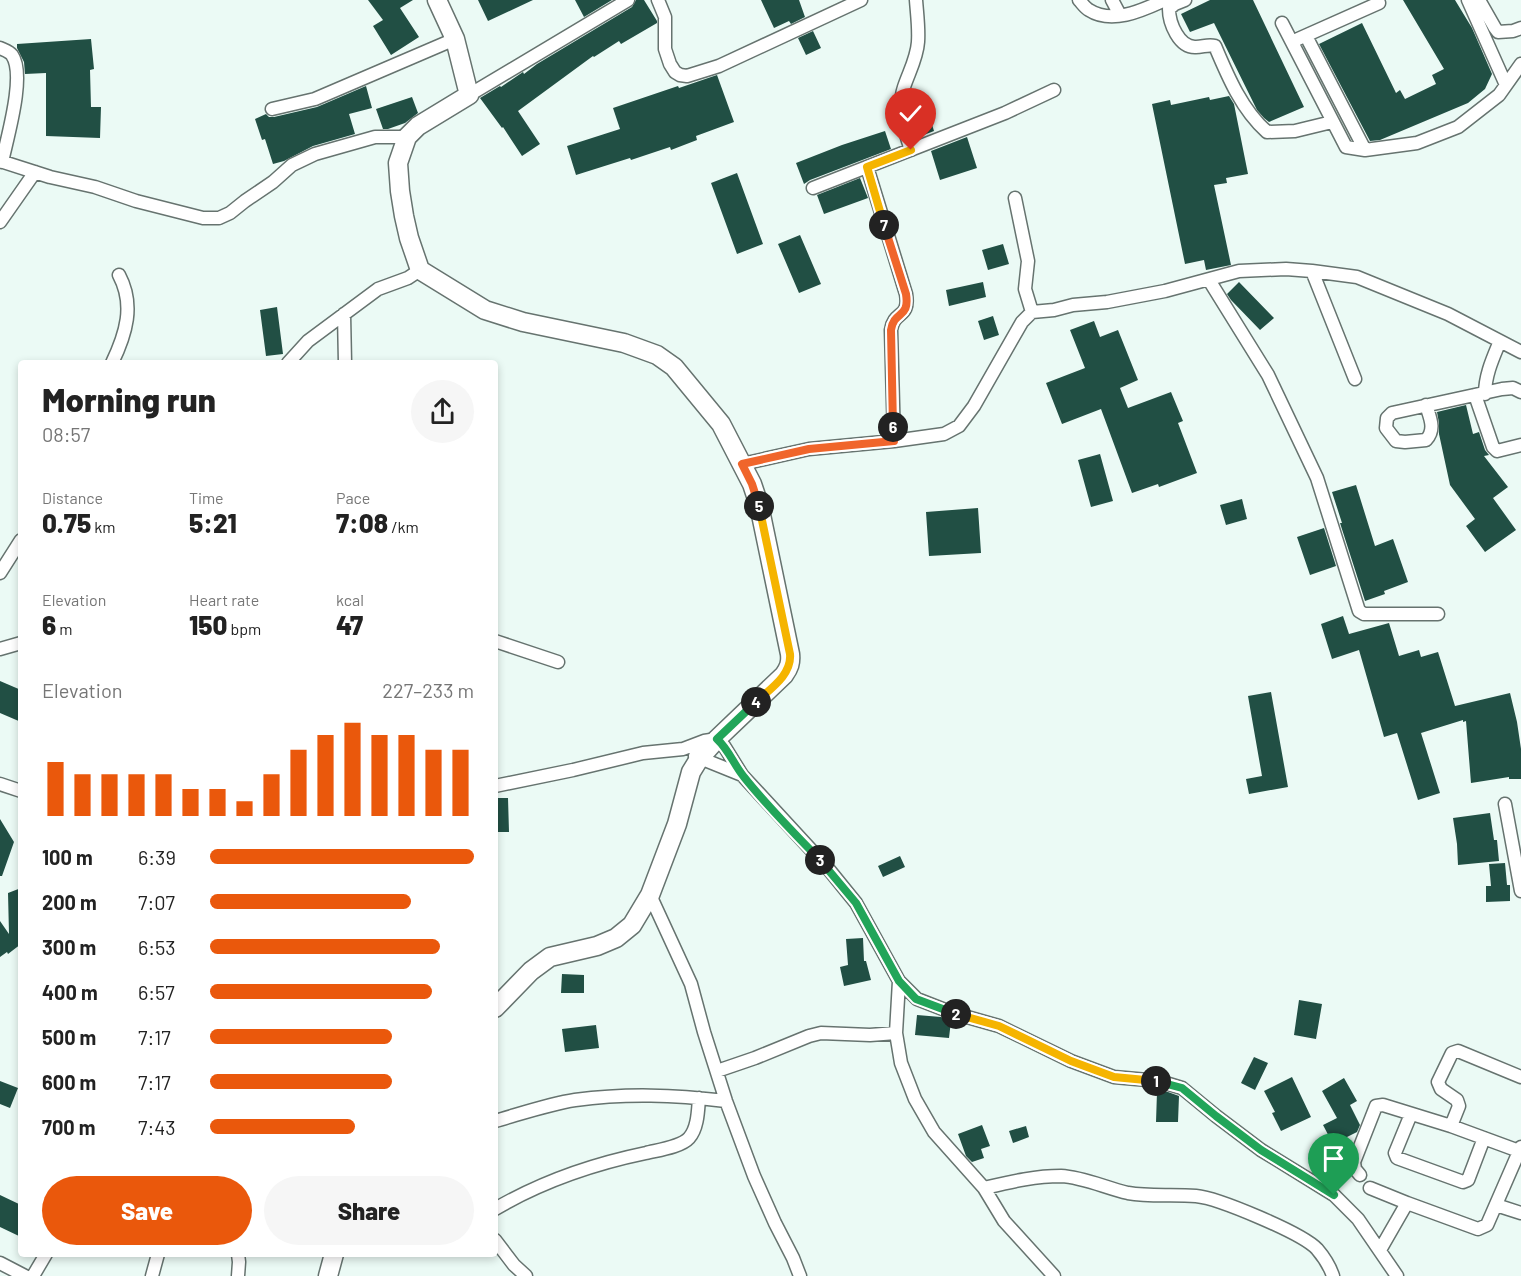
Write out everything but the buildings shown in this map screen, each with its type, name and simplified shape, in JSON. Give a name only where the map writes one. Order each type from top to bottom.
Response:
[{"type":"street","points":[[437,0],[455,39],[469,95]]},
{"type":"street","points":[[498,1005],[531,971],[550,957],[597,946],[616,938],[632,925],[650,895],[677,824],[691,772],[717,739],[784,675],[791,661],[759,505],[752,484],[721,424],[674,367],[657,355],[624,343],[523,322],[485,310],[420,270],[409,238],[400,191],[398,162],[407,137],[417,126],[628,0]]},
{"type":"street","points":[[658,0],[665,17],[667,56],[675,72],[687,76],[719,66],[861,0]]},
{"type":"street","points":[[911,150],[904,130],[901,108],[904,88],[914,64],[918,43],[916,0]]},
{"type":"street","points":[[1078,0],[1089,10],[1108,17],[1132,13],[1165,0]]},
{"type":"street","points":[[1112,0],[1120,15]]},
{"type":"street","points":[[1185,0],[1169,9],[1178,38],[1190,47],[1215,46],[1239,97],[1256,123],[1267,132],[1294,131],[1332,122]]},
{"type":"street","points":[[1468,0],[1506,85]]},
{"type":"street","points":[[1479,0],[1498,32],[1521,28]]},
{"type":"street","points":[[1291,42],[1381,1]]},
{"type":"street","points":[[1282,23],[1346,147],[1365,150],[1417,143],[1458,127],[1499,95],[1521,64]]},
{"type":"street","points":[[1306,36],[1365,150]]},
{"type":"street","points":[[272,109],[315,99],[455,39]]},
{"type":"street","points":[[0,48],[13,56],[18,85],[1,161],[50,177],[203,218],[219,218],[230,213],[273,182],[291,165],[315,154],[375,137],[407,137]]},
{"type":"street","points":[[813,188],[1005,113],[1054,90]]},
{"type":"street","points":[[0,116],[3,120],[0,132]]},
{"type":"street","points":[[867,167],[908,303],[906,310],[892,322],[891,330],[894,441]]},
{"type":"street","points":[[0,222],[35,172]]},
{"type":"street","points":[[1015,198],[1028,261],[1025,290],[1032,312]]},
{"type":"street","points":[[742,464],[809,449],[944,434],[959,426],[974,406],[1022,322],[1032,312],[1107,302],[1165,291],[1239,271],[1287,269],[1357,278],[1448,314],[1521,352]]},
{"type":"street","points":[[291,360],[308,341],[378,289],[408,278],[420,270]]},
{"type":"street","points":[[1312,271],[1355,379]]},
{"type":"street","points":[[113,360],[119,348],[128,309],[124,286],[118,275]]},
{"type":"street","points":[[1209,280],[1268,375],[1295,429],[1317,478],[1359,610],[1364,614],[1438,614]]},
{"type":"street","points":[[344,314],[345,360]]},
{"type":"street","points":[[1500,341],[1480,395],[1493,447],[1497,451],[1521,445]]},
{"type":"street","points":[[1426,405],[1513,388],[1521,392]]},
{"type":"street","points":[[0,573],[18,545]]},
{"type":"street","points":[[498,642],[558,662]]},
{"type":"street","points":[[0,649],[18,644]]},
{"type":"street","points":[[498,785],[643,753],[683,749],[717,739]]},
{"type":"street","points":[[717,739],[731,755],[742,775],[826,866],[856,903],[899,981],[916,999],[953,1013],[999,1026],[1071,1061],[1114,1077],[1159,1081],[1182,1088],[1261,1150],[1334,1195],[1358,1219],[1397,1276]]},
{"type":"street","points":[[683,749],[699,759],[742,775]]},
{"type":"street","points":[[0,784],[18,791]]},
{"type":"street","points":[[1505,804],[1521,891]]},
{"type":"street","points":[[650,895],[691,984],[726,1101],[754,1176],[800,1276]]},
{"type":"street","points":[[899,981],[896,1033],[901,1063],[915,1099],[934,1132],[984,1188],[1004,1221],[1053,1276]]},
{"type":"street","points":[[717,1071],[821,1033],[870,1035],[896,1033]]},
{"type":"street","points":[[1451,1126],[1459,1106],[1457,1100],[1441,1089],[1438,1082],[1452,1053],[1458,1051],[1521,1077]]},
{"type":"street","points":[[498,1120],[572,1101],[619,1095],[672,1095],[726,1101]]},
{"type":"street","points":[[498,1207],[558,1179],[603,1163],[671,1148],[689,1139],[695,1126],[699,1098]]},
{"type":"street","points":[[1360,1174],[1355,1169],[1354,1162],[1376,1106],[1383,1105],[1520,1149],[1487,1225],[1478,1229],[1370,1188]]},
{"type":"street","points":[[1411,1114],[1395,1153],[1397,1158],[1464,1182],[1468,1180],[1484,1138]]},
{"type":"street","points":[[984,1188],[1034,1177],[1064,1176],[1128,1193],[1197,1196],[1215,1200],[1303,1237],[1317,1249],[1333,1276]]},
{"type":"street","points":[[1380,1250],[1407,1203]]},
{"type":"street","points":[[1496,1205],[1521,1213]]},
{"type":"street","points":[[498,1244],[514,1265],[526,1276]]},
{"type":"street","points":[[33,1276],[44,1257]]},
{"type":"street","points":[[152,1276],[158,1257]]},
{"type":"street","points":[[238,1257],[238,1276]]},
{"type":"street","points":[[328,1276],[333,1257]]},
{"type":"street","points":[[0,1263],[25,1276]]},
{"type":"route","points":[[911,150],[867,167],[908,303],[906,310],[892,322],[891,330],[894,441],[809,449],[742,464],[759,505],[791,661],[784,675],[717,739],[731,755],[742,775],[826,866],[856,903],[899,981],[916,999],[953,1013],[999,1026],[1071,1061],[1114,1077],[1159,1081],[1182,1088],[1261,1150],[1334,1195]]}]
